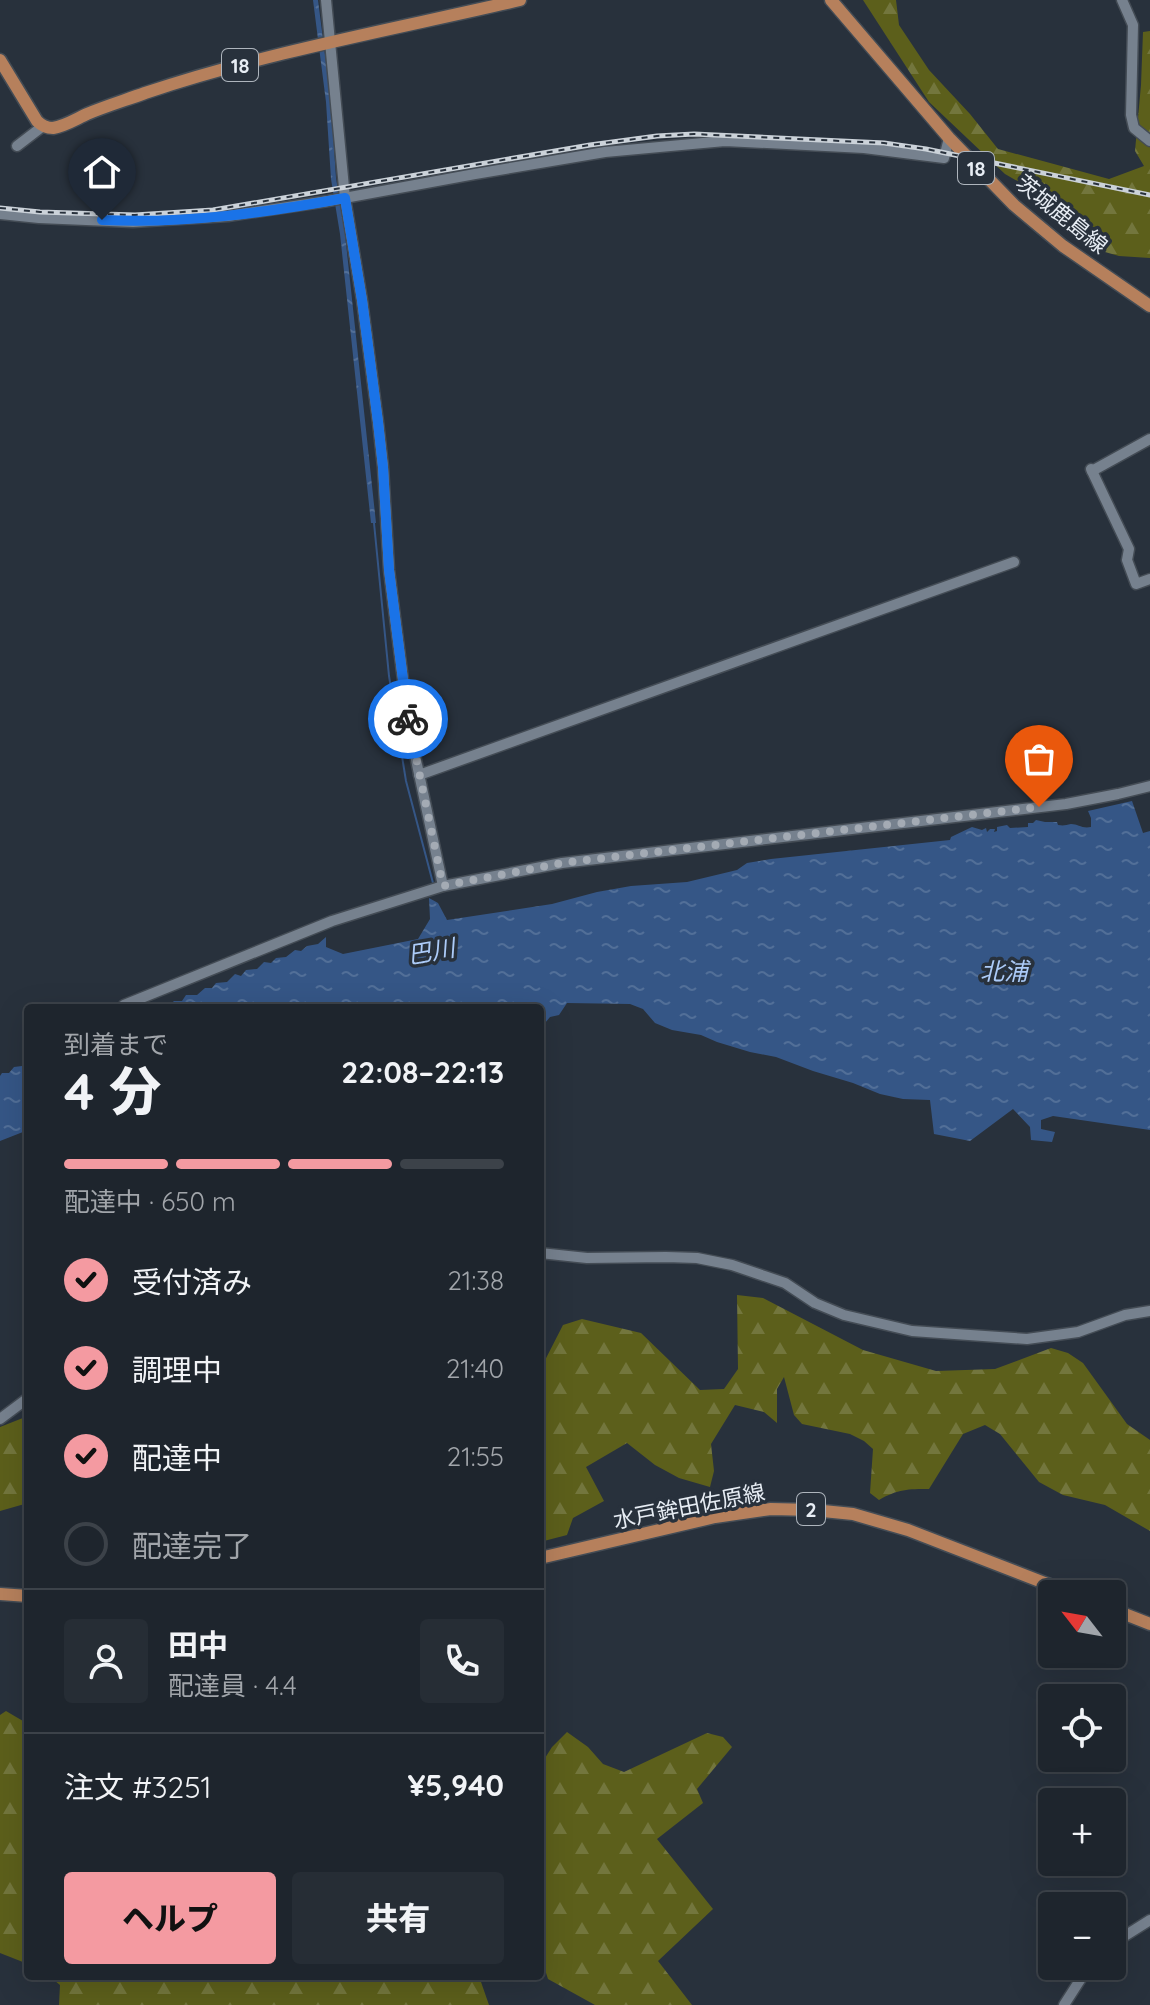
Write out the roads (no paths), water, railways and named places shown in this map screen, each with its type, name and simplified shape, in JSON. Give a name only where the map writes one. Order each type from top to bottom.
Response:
[{"type":"main road","name":"18","points":[[43,126],[64,125],[204,74],[520,0]]},
{"type":"main road","name":"茨城鹿島線","points":[[831,0],[979,171],[1049,235],[1150,306]]},
{"type":"main road","points":[[0,60],[43,126]]},
{"type":"main road","name":"水戸鉾田佐原線","points":[[544,1557],[715,1517],[771,1509],[813,1510],[853,1514],[908,1530],[1038,1580]]},
{"type":"main road","points":[[0,1594],[24,1596]]},
{"type":"main road","points":[[1126,1615],[1150,1624]]},
{"type":"street","points":[[326,0],[343,198],[366,331],[383,467],[389,570],[409,727],[435,888]]},
{"type":"street","points":[[1122,0],[1133,25],[1131,115],[1134,128],[1150,141]]},
{"type":"street","points":[[17,146],[43,126]]},
{"type":"street","points":[[0,214],[133,222],[228,216],[605,152],[725,141],[864,148],[944,158],[949,138]]},
{"type":"street","points":[[1150,439],[1091,470],[1129,549],[1127,560],[1136,584],[1150,579]]},
{"type":"street","points":[[419,775],[1014,562]]},
{"type":"street","points":[[126,1004],[332,921],[435,888],[562,863],[1066,804],[1150,786]]},
{"type":"street","points":[[544,1253],[587,1258],[697,1258],[732,1265],[785,1283],[815,1303],[844,1315],[912,1331],[1027,1339],[1078,1332],[1125,1315],[1150,1311]]},
{"type":"street","points":[[0,1419],[24,1401]]},
{"type":"street","points":[[1126,1935],[1150,1920]]},
{"type":"street","points":[[1064,2005],[1080,1980]]},
{"type":"water","points":[[313,0],[318,0],[331,102],[336,178],[345,234],[376,523],[371,523]]},
{"type":"water","name":"北浦","points":[[1132,801],[1143,833],[1150,831],[1150,1130],[1053,1116],[1041,1120],[1041,1129],[1055,1132],[1052,1142],[1031,1140],[1030,1127],[1013,1109],[970,1141],[934,1134],[930,1100],[880,1094],[776,1057],[750,1052],[701,1035],[672,1030],[655,1023],[643,1009],[630,1004],[567,1003],[559,1015],[550,1017],[544,1024],[544,1004],[170,1004],[182,1001],[186,995],[197,995],[216,983],[227,982],[235,974],[241,976],[246,970],[257,969],[264,962],[271,963],[295,950],[301,951],[318,944],[326,937],[326,947],[343,954],[418,939],[430,919],[429,898],[438,903],[447,920],[552,904],[631,886],[687,882],[737,870],[747,863],[771,859],[950,840],[972,827],[986,828],[987,832],[995,829],[994,832],[997,827],[1007,825],[1010,828],[1028,827],[1028,823],[1036,820],[1091,827],[1088,811]]},
{"type":"water","points":[[24,1065],[24,1132],[0,1141],[0,1076],[14,1067]]},
{"type":"waterway","points":[[374,523],[389,676],[406,781],[433,883]]},
{"type":"railway","points":[[0,208],[135,215],[213,210],[590,145],[694,134],[884,143],[1150,195]]},
{"type":"water label","name":"巴川","points":[[431,951]]}]
